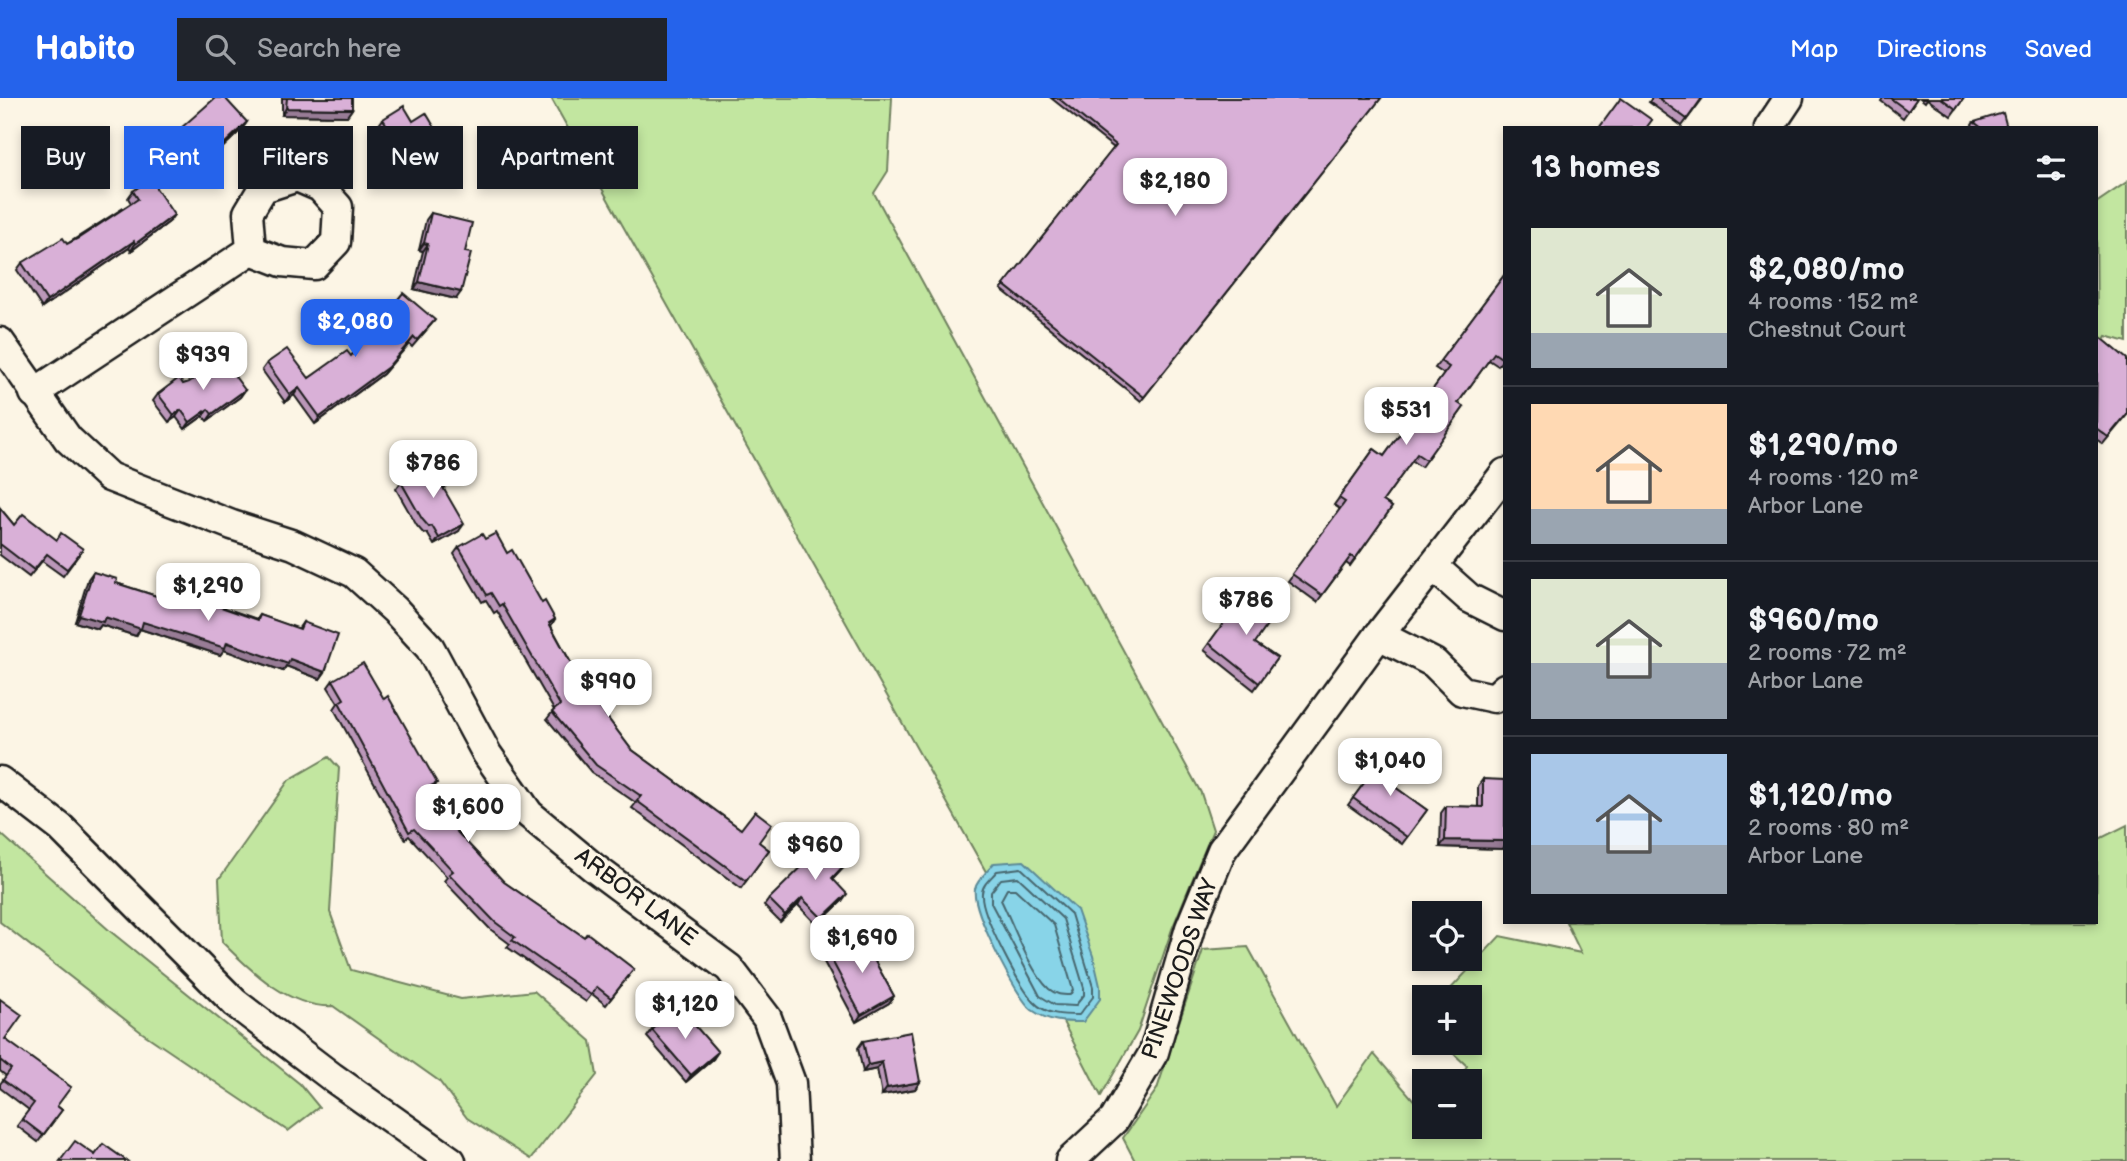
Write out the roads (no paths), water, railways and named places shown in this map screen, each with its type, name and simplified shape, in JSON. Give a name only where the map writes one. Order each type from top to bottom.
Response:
[{"type":"street","points":[[1770,126],[1789,98]]},
{"type":"street","points":[[34,393],[251,250]]},
{"type":"street","name":"ARBOR LANE","points":[[0,342],[68,439],[109,477],[232,525],[294,545],[354,573],[395,610],[430,648],[487,754],[529,814],[593,867],[729,968],[767,1018],[791,1083],[795,1161]]},
{"type":"street","name":"PINEWOODS WAY","points":[[1070,1161],[1114,1119],[1154,1052],[1190,929],[1222,850],[1379,635],[1503,476]]},
{"type":"street","points":[[1433,566],[1469,598],[1503,615]]},
{"type":"street","points":[[1379,635],[1434,663],[1462,691],[1494,698],[1503,690]]},
{"type":"street","points":[[0,781],[75,841],[228,997],[417,1152],[451,1161]]},
{"type":"water","points":[[1024,861],[1077,910],[1100,986],[1100,999],[1083,1022],[1056,1020],[1032,1010],[1006,971],[980,915],[975,889],[983,876],[994,863]]}]
